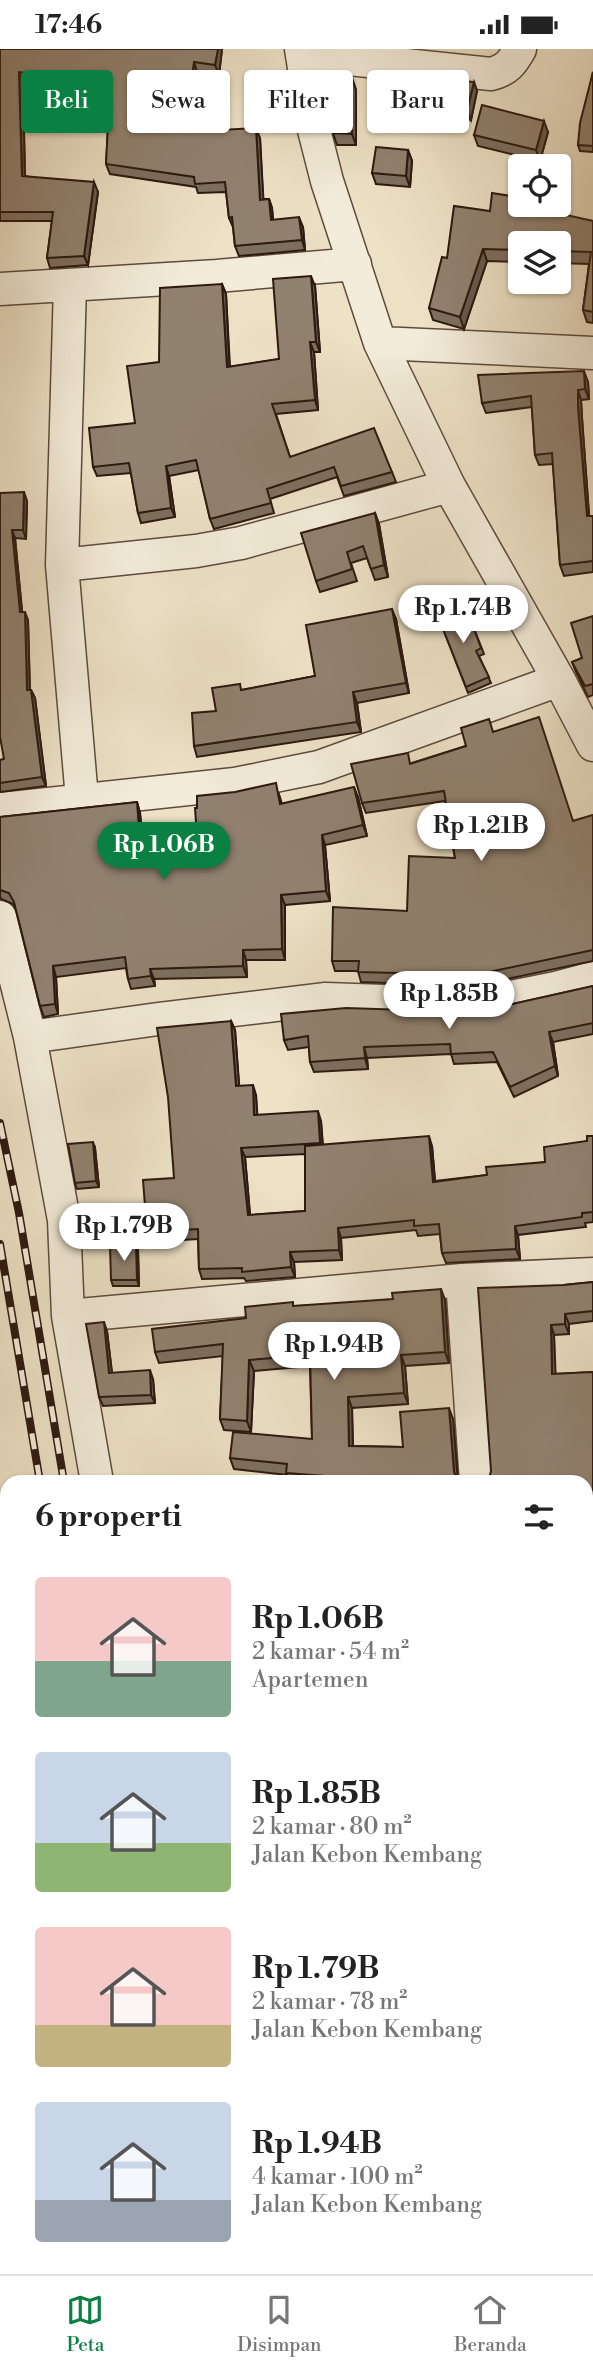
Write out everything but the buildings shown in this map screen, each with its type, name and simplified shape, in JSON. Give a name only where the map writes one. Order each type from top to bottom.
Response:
[{"type":"street","points":[[520,49],[511,65],[501,72],[491,74],[301,51],[314,130],[327,181],[380,343],[449,486],[593,745]]},
{"type":"street","points":[[0,289],[217,276],[355,264]]},
{"type":"street","points":[[70,285],[62,565],[82,799]]},
{"type":"street","points":[[380,343],[593,353]]},
{"type":"street","points":[[62,565],[196,551],[241,543],[449,486]]},
{"type":"street","points":[[0,809],[235,784],[319,767],[559,680]]},
{"type":"street","points":[[0,918],[30,1037],[64,1220],[68,1316],[96,1475]]},
{"type":"street","points":[[30,1037],[326,999],[442,1003],[495,1000],[593,978]]},
{"type":"street","points":[[68,1316],[462,1280],[593,1274]]},
{"type":"street","points":[[462,1280],[476,1475]]},
{"type":"railway","points":[[0,1123],[19,1213],[63,1475]]},
{"type":"railway","points":[[0,1244],[39,1475]]}]
